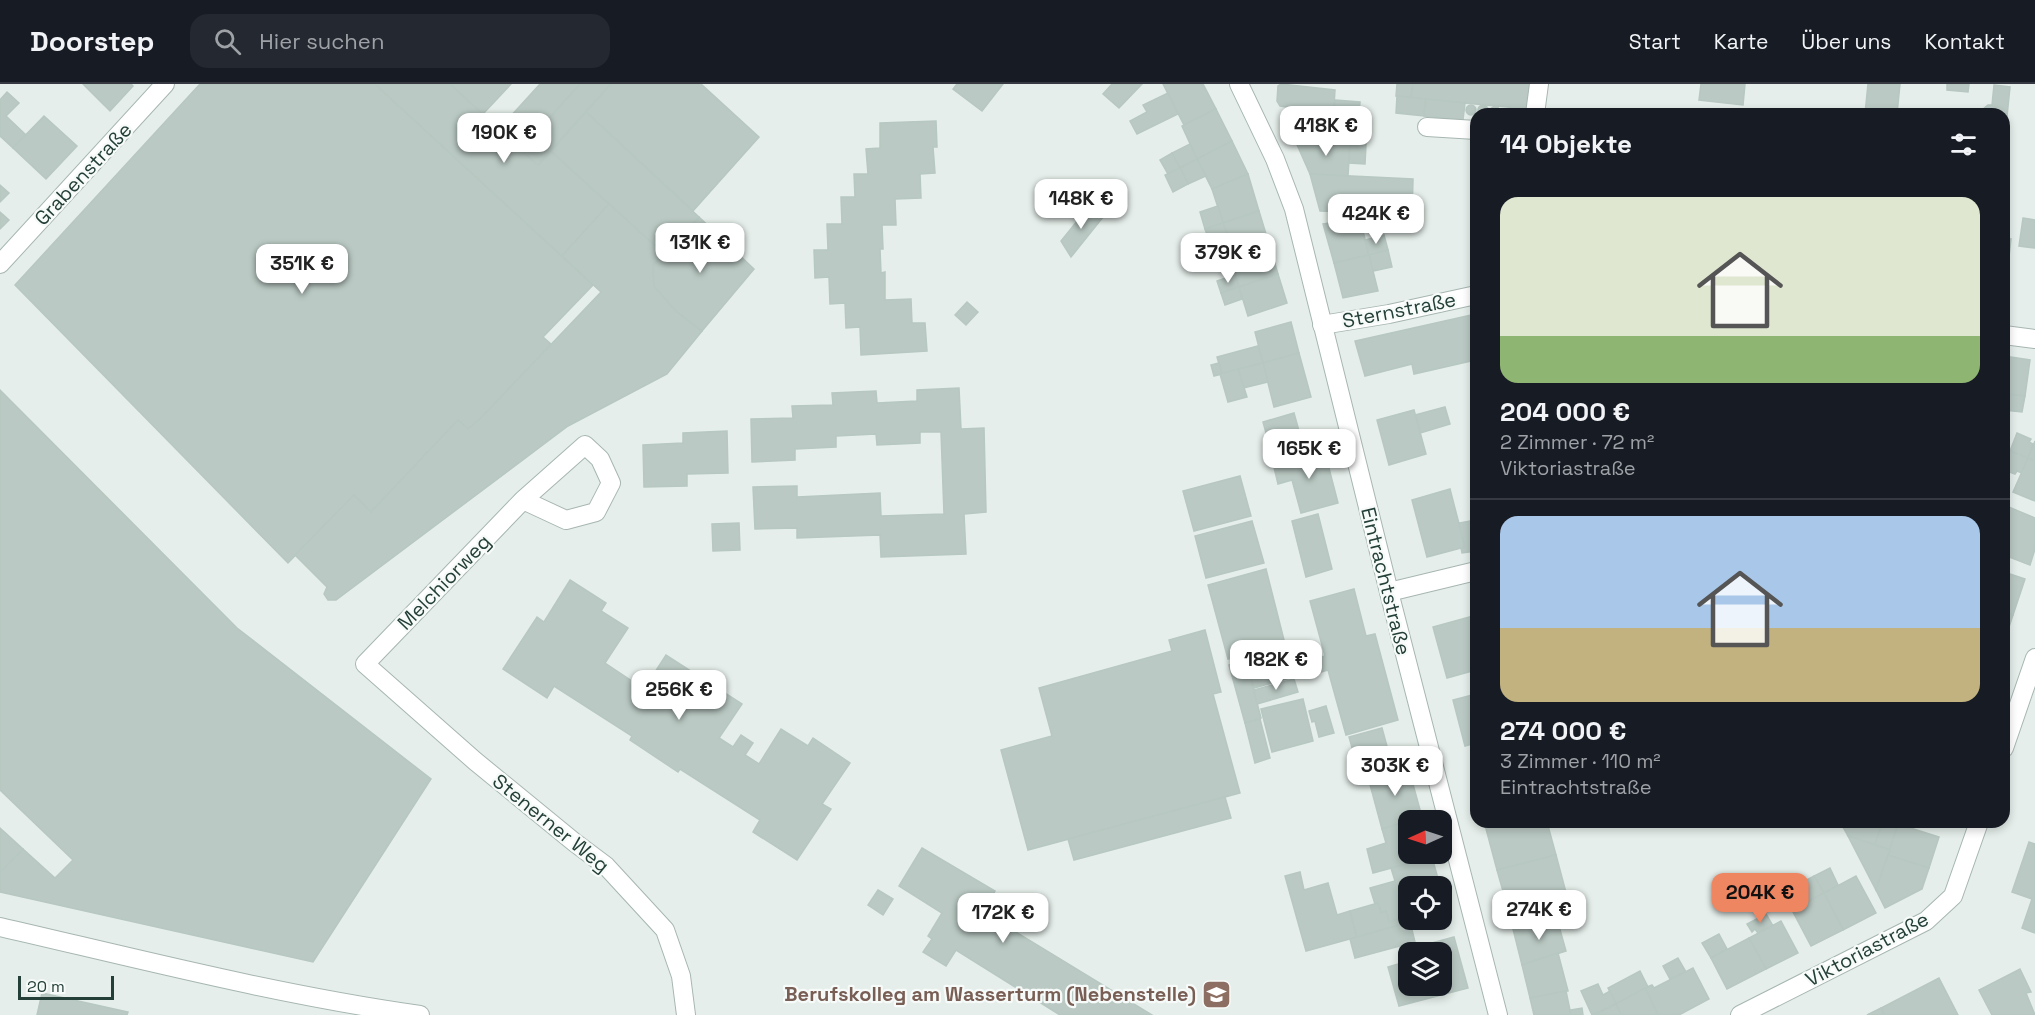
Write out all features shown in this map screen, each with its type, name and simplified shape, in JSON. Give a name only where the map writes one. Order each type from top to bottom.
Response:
[{"type":"street","name":"Grabenstraße","points":[[0,264],[165,84]]},
{"type":"street","name":"Eintrachtstraße","points":[[1239,84],[1270,148],[1294,209],[1389,592],[1498,1015]]},
{"type":"street","points":[[1536,108],[1539,84]]},
{"type":"street","points":[[1427,127],[1470,130]]},
{"type":"street","name":"Sternstraße","points":[[1322,325],[1389,314],[1470,296]]},
{"type":"street","points":[[2010,336],[2035,339]]},
{"type":"street","name":"Melchiorweg","points":[[365,664],[523,500],[585,445],[600,459],[611,483],[596,512],[566,520],[523,500]]},
{"type":"street","points":[[1389,592],[1470,572]]},
{"type":"street","points":[[2010,731],[2035,658]]},
{"type":"street","name":"Stenerner Weg","points":[[365,664],[475,760],[606,866],[665,930],[681,976],[686,1015]]},
{"type":"street","name":"Viktoriastraße","points":[[1740,1015],[1926,921],[1953,896],[1976,828]]},
{"type":"street","points":[[0,927],[370,1012],[420,1015]]},
{"type":"building","points":[[83,84],[131,84],[133,86],[110,111]]},
{"type":"building","points":[[200,84],[375,84],[593,285],[543,337],[551,344],[482,417],[468,429],[458,420],[371,512],[354,495],[288,563],[15,285]]},
{"type":"building","points":[[375,84],[450,84],[538,165],[551,151],[609,204],[562,256]]},
{"type":"building","points":[[450,84],[511,84],[483,114]]},
{"type":"building","points":[[540,84],[580,84],[521,150],[499,129]]},
{"type":"building","points":[[580,84],[611,84],[538,165],[521,150]]},
{"type":"building","points":[[611,84],[701,84],[759,137],[693,211],[586,112]]},
{"type":"building","points":[[957,84],[1003,84],[982,111],[953,89]]},
{"type":"building","points":[[1112,84],[1142,84],[1119,108],[1103,94]]},
{"type":"building","points":[[1163,84],[1203,84],[1216,109],[1184,125]]},
{"type":"building","points":[[1281,84],[1335,90],[1332,136],[1292,133],[1294,108],[1280,106],[1277,101],[1278,86]]},
{"type":"building","points":[[1397,84],[1413,84],[1411,98],[1396,96]]},
{"type":"building","points":[[1413,84],[1531,84],[1528,108],[1411,98]]},
{"type":"building","points":[[1701,84],[1745,84],[1743,105],[1699,100]]},
{"type":"building","points":[[1868,84],[1900,84],[1898,108],[1866,108]]},
{"type":"building","points":[[1947,84],[1969,84],[1968,92],[1947,90]]},
{"type":"building","points":[[1994,85],[2010,87],[2008,108],[1984,108],[1992,105]]},
{"type":"building","points":[[7,92],[19,103],[6,116],[26,135],[13,148],[0,136],[0,100]]},
{"type":"building","points":[[1168,93],[1178,114],[1137,134],[1130,121],[1147,112],[1143,105]]},
{"type":"building","points":[[1397,96],[1426,99],[1424,116],[1396,113]]},
{"type":"building","points":[[1426,99],[1465,103],[1463,120],[1424,116]]},
{"type":"building","points":[[1335,100],[1360,102],[1358,126],[1333,124]]},
{"type":"building","points":[[1467,106],[1475,106],[1476,108],[1470,108],[1470,115],[1467,114]]},
{"type":"building","points":[[1216,109],[1232,141],[1197,159],[1182,126]]},
{"type":"building","points":[[586,112],[699,217],[664,254],[551,151]]},
{"type":"building","points":[[44,116],[77,146],[46,179],[13,148]]},
{"type":"building","points":[[936,121],[937,147],[933,147],[935,173],[920,174],[921,198],[895,199],[896,225],[882,225],[883,249],[880,249],[881,273],[885,272],[885,300],[911,299],[912,323],[925,323],[927,351],[861,355],[860,327],[846,328],[845,303],[830,304],[829,277],[815,278],[814,250],[828,250],[827,224],[842,224],[841,197],[855,197],[854,174],[868,174],[866,149],[880,148],[880,123]]},
{"type":"building","points":[[1295,140],[1350,143],[1348,176],[1310,174]]},
{"type":"building","points":[[1232,141],[1248,174],[1212,189],[1197,159]]},
{"type":"building","points":[[1350,143],[1366,144],[1365,164],[1349,163]]},
{"type":"building","points":[[1190,144],[1197,159],[1180,168],[1172,153]]},
{"type":"building","points":[[1172,153],[1180,168],[1168,174],[1160,160]]},
{"type":"building","points":[[1197,159],[1206,176],[1188,184],[1180,168]]},
{"type":"building","points":[[1180,168],[1188,184],[1173,192],[1165,175]]},
{"type":"building","points":[[1248,174],[1259,211],[1223,223],[1212,189]]},
{"type":"building","points":[[1310,174],[1413,179],[1412,214],[1320,211]]},
{"type":"building","points":[[0,185],[9,193],[0,202]]},
{"type":"building","points":[[609,204],[663,253],[653,266],[654,286],[676,311],[702,331],[667,374],[568,426],[336,600],[328,600],[324,594],[327,587],[295,555],[354,495],[371,512],[458,420],[468,429],[482,417],[601,292],[562,256]]},
{"type":"building","points":[[1090,205],[1103,217],[1071,257],[1061,241]]},
{"type":"building","points":[[1218,206],[1223,223],[1205,229],[1200,212]]},
{"type":"building","points":[[1259,211],[1270,247],[1235,259],[1223,223]]},
{"type":"building","points":[[0,212],[9,220],[0,229]]},
{"type":"building","points":[[699,217],[754,269],[702,331],[676,311],[654,286],[653,266]]},
{"type":"building","points":[[2023,218],[2035,220],[2035,248],[2019,246]]},
{"type":"building","points":[[1360,219],[1369,255],[1334,263],[1323,224]]},
{"type":"building","points":[[1223,223],[1229,240],[1211,246],[1205,229]]},
{"type":"building","points":[[1384,235],[1388,250],[1369,255],[1365,240]]},
{"type":"building","points":[[1270,247],[1278,274],[1239,287],[1231,261]]},
{"type":"building","points":[[1388,250],[1392,267],[1373,271],[1369,255]]},
{"type":"building","points":[[1369,255],[1378,291],[1343,298],[1334,263]]},
{"type":"building","points":[[1278,274],[1287,303],[1248,316],[1239,287]]},
{"type":"building","points":[[1235,275],[1239,287],[1221,293],[1217,281]]},
{"type":"building","points":[[1239,287],[1242,299],[1225,305],[1221,293]]},
{"type":"building","points":[[967,302],[978,312],[966,325],[955,315]]},
{"type":"building","points":[[1470,315],[1470,361],[1414,374],[1412,364],[1365,376],[1355,341]]},
{"type":"building","points":[[1291,322],[1299,353],[1263,363],[1255,332]]},
{"type":"building","points":[[1258,346],[1263,363],[1222,374],[1217,357]]},
{"type":"building","points":[[1299,353],[1311,397],[1274,407],[1263,363]]},
{"type":"building","points":[[2010,357],[2030,360],[2025,396],[2010,395]]},
{"type":"building","points":[[1219,363],[1222,374],[1214,376],[1211,365]]},
{"type":"building","points":[[1263,363],[1268,382],[1243,388],[1238,369]]},
{"type":"building","points":[[1238,369],[1247,397],[1228,402],[1220,374]]},
{"type":"building","points":[[959,388],[961,429],[984,428],[986,512],[964,514],[966,554],[881,557],[880,535],[797,538],[797,528],[755,529],[753,487],[797,486],[797,497],[880,493],[881,516],[944,514],[941,432],[920,432],[920,443],[877,445],[876,434],[836,436],[836,447],[795,449],[795,460],[752,462],[751,419],[793,418],[792,406],[833,405],[832,393],[876,391],[877,403],[917,401],[917,390]]},
{"type":"building","points":[[0,390],[237,628],[431,779],[313,962],[0,892],[0,872],[23,849],[55,878],[73,860],[0,790]]},
{"type":"building","points":[[2010,394],[2025,396],[2022,412],[2010,411]]},
{"type":"building","points":[[1445,407],[1450,424],[1420,433],[1415,415]]},
{"type":"building","points":[[1414,410],[1426,454],[1389,465],[1377,420]]},
{"type":"building","points":[[1294,413],[1299,431],[1268,440],[1263,422]]},
{"type":"building","points":[[727,431],[728,473],[687,474],[687,486],[644,487],[643,445],[683,443],[683,433]]},
{"type":"building","points":[[2017,433],[2031,439],[2029,442],[2033,444],[2028,458],[2010,451]]},
{"type":"building","points":[[2035,441],[2035,461],[2028,458]]},
{"type":"building","points":[[1324,449],[1338,503],[1301,513],[1292,480],[1278,484],[1273,463]]},
{"type":"building","points":[[2010,451],[2028,458],[2022,473],[2017,471],[2015,474],[2010,472]]},
{"type":"building","points":[[2028,458],[2035,461],[2035,501],[2013,492]]},
{"type":"building","points":[[1240,476],[1251,516],[1194,531],[1183,491]]},
{"type":"building","points":[[1450,489],[1465,547],[1427,557],[1412,500]]},
{"type":"building","points":[[2010,508],[2035,518],[2035,549],[2030,565],[2010,557]]},
{"type":"building","points":[[1318,514],[1332,569],[1306,577],[1292,521]]},
{"type":"building","points":[[1252,521],[1264,563],[1206,578],[1195,536]]},
{"type":"building","points":[[1470,521],[1470,552],[1462,553],[1461,548],[1465,547],[1459,523]]},
{"type":"building","points":[[739,523],[740,550],[713,551],[712,524]]},
{"type":"building","points":[[1266,569],[1285,644],[1228,659],[1208,585]]},
{"type":"building","points":[[2010,574],[2025,579],[2013,615],[2010,614]]},
{"type":"building","points":[[570,580],[606,603],[601,611],[628,628],[605,663],[644,689],[666,655],[742,704],[719,738],[733,747],[741,735],[753,743],[745,755],[759,764],[781,729],[808,746],[813,738],[850,763],[822,804],[831,809],[797,860],[753,832],[760,820],[680,769],[678,772],[630,740],[632,736],[554,686],[547,698],[503,669],[537,617],[544,622]]},
{"type":"building","points":[[1354,589],[1366,636],[1375,634],[1398,720],[1346,735],[1328,670],[1321,672],[1318,658],[1325,656],[1310,601]]},
{"type":"building","points":[[1470,617],[1470,672],[1447,678],[1433,627]]},
{"type":"building","points":[[1205,630],[1221,692],[1213,694],[1240,793],[1028,850],[1001,750],[1052,736],[1039,688],[1172,651],[1169,640]]},
{"type":"building","points":[[1286,649],[1294,677],[1254,688],[1246,660]]},
{"type":"building","points":[[1246,660],[1261,718],[1245,723],[1229,665]]},
{"type":"building","points":[[1294,679],[1298,692],[1257,704],[1254,690]]},
{"type":"building","points":[[1470,696],[1470,745],[1465,746],[1453,700]]},
{"type":"building","points":[[1303,699],[1313,741],[1272,752],[1261,709]]},
{"type":"building","points":[[1326,706],[1334,733],[1319,737],[1315,721],[1312,722],[1309,711]]},
{"type":"building","points":[[1260,719],[1270,758],[1255,763],[1245,723]]},
{"type":"building","points":[[1382,728],[1388,750],[1355,758],[1349,737]]},
{"type":"building","points":[[1408,766],[1420,810],[1398,810],[1398,824],[1382,829],[1368,777]]},
{"type":"building","points":[[1225,797],[1231,818],[1074,860],[1068,839]]},
{"type":"building","points":[[1398,824],[1398,864],[1406,864],[1373,873],[1367,849],[1386,843],[1382,829]]},
{"type":"building","points":[[0,828],[23,849],[0,872]]},
{"type":"building","points":[[1486,828],[1549,828],[1556,855],[1497,870]]},
{"type":"building","points":[[1843,828],[1880,828],[1875,845],[1848,836]]},
{"type":"building","points":[[1880,828],[1897,828],[1890,850],[1875,845]]},
{"type":"building","points":[[1897,828],[1911,828],[1939,837],[1929,868],[1888,855]]},
{"type":"building","points":[[1848,836],[1890,850],[1876,890]]},
{"type":"building","points":[[2029,842],[2035,844],[2035,933],[2022,928],[2032,899],[2012,892]]},
{"type":"building","points":[[922,848],[995,891],[983,912],[1152,1015],[1060,1015],[956,950],[946,966],[923,952],[932,939],[928,936],[942,913],[899,886]]},
{"type":"building","points":[[1556,855],[1568,900],[1510,916],[1497,870]]},
{"type":"building","points":[[1888,855],[1929,868],[1922,889],[1885,908],[1876,890]]},
{"type":"building","points":[[1406,864],[1434,864],[1437,876],[1398,876],[1398,919],[1389,922],[1386,911],[1381,913],[1378,903],[1375,904],[1370,888],[1395,881],[1391,868]]},
{"type":"building","points":[[1830,868],[1838,885],[1824,893],[1814,876]]},
{"type":"building","points":[[1300,872],[1304,890],[1328,883],[1337,915],[1350,911],[1357,937],[1306,951],[1285,876]]},
{"type":"building","points":[[1814,876],[1824,893],[1808,901],[1799,884]]},
{"type":"building","points":[[1856,876],[1876,913],[1843,930],[1824,893]]},
{"type":"building","points":[[878,890],[893,899],[883,915],[868,905]]},
{"type":"building","points":[[1824,893],[1843,930],[1811,946],[1792,910]]},
{"type":"building","points":[[1378,903],[1381,913],[1386,911],[1389,922],[1398,919],[1398,925],[1357,937],[1350,911]]},
{"type":"building","points":[[1766,914],[1773,926],[1758,933],[1755,929],[1752,932],[1747,924]]},
{"type":"building","points":[[1557,919],[1566,951],[1522,965],[1513,929]]},
{"type":"building","points":[[1781,921],[1798,953],[1766,969],[1749,938]]},
{"type":"building","points":[[1398,925],[1398,930],[1412,930],[1415,942],[1398,942],[1398,947],[1355,958],[1350,939]]},
{"type":"building","points":[[1719,934],[1727,949],[1711,958],[1702,943]]},
{"type":"building","points":[[1454,937],[1468,988],[1452,992],[1452,942],[1436,942]]},
{"type":"building","points":[[1749,938],[1766,969],[1727,989],[1711,958]]},
{"type":"building","points":[[1558,953],[1568,991],[1530,998],[1522,965]]},
{"type":"building","points":[[1678,958],[1686,972],[1670,979],[1663,966]]},
{"type":"building","points":[[1398,964],[1398,996],[1437,996],[1399,1006],[1388,967]]},
{"type":"building","points":[[1693,968],[1709,999],[1679,1015],[1658,1015],[1645,988],[1652,985],[1654,988]]},
{"type":"building","points":[[2020,969],[2031,992],[2026,993],[2035,1015],[1992,1015],[1979,990]]},
{"type":"building","points":[[1640,971],[1648,987],[1616,1004],[1608,988]]},
{"type":"building","points":[[1939,978],[1958,1015],[1884,1015],[1881,1008]]},
{"type":"building","points":[[1598,984],[1603,995],[1610,991],[1616,1004],[1592,1015],[1581,991]]},
{"type":"building","points":[[1645,988],[1658,1015],[1621,1015],[1616,1004]]},
{"type":"building","points":[[1566,991],[1571,1015],[1534,1015],[1530,998]]},
{"type":"building","points":[[42,993],[128,1012],[127,1015],[37,1015]]},
{"type":"building","points":[[1616,1004],[1621,1015],[1594,1015]]},
{"type":"building","points":[[1582,1008],[1583,1015],[1571,1015],[1570,1010]]},
{"type":"building","points":[[1881,1008],[1884,1015],[1867,1015]]},
{"type":"place","name":"Berufskolleg am Wasserturm (Nebenstelle)","points":[[1217,994]]}]
